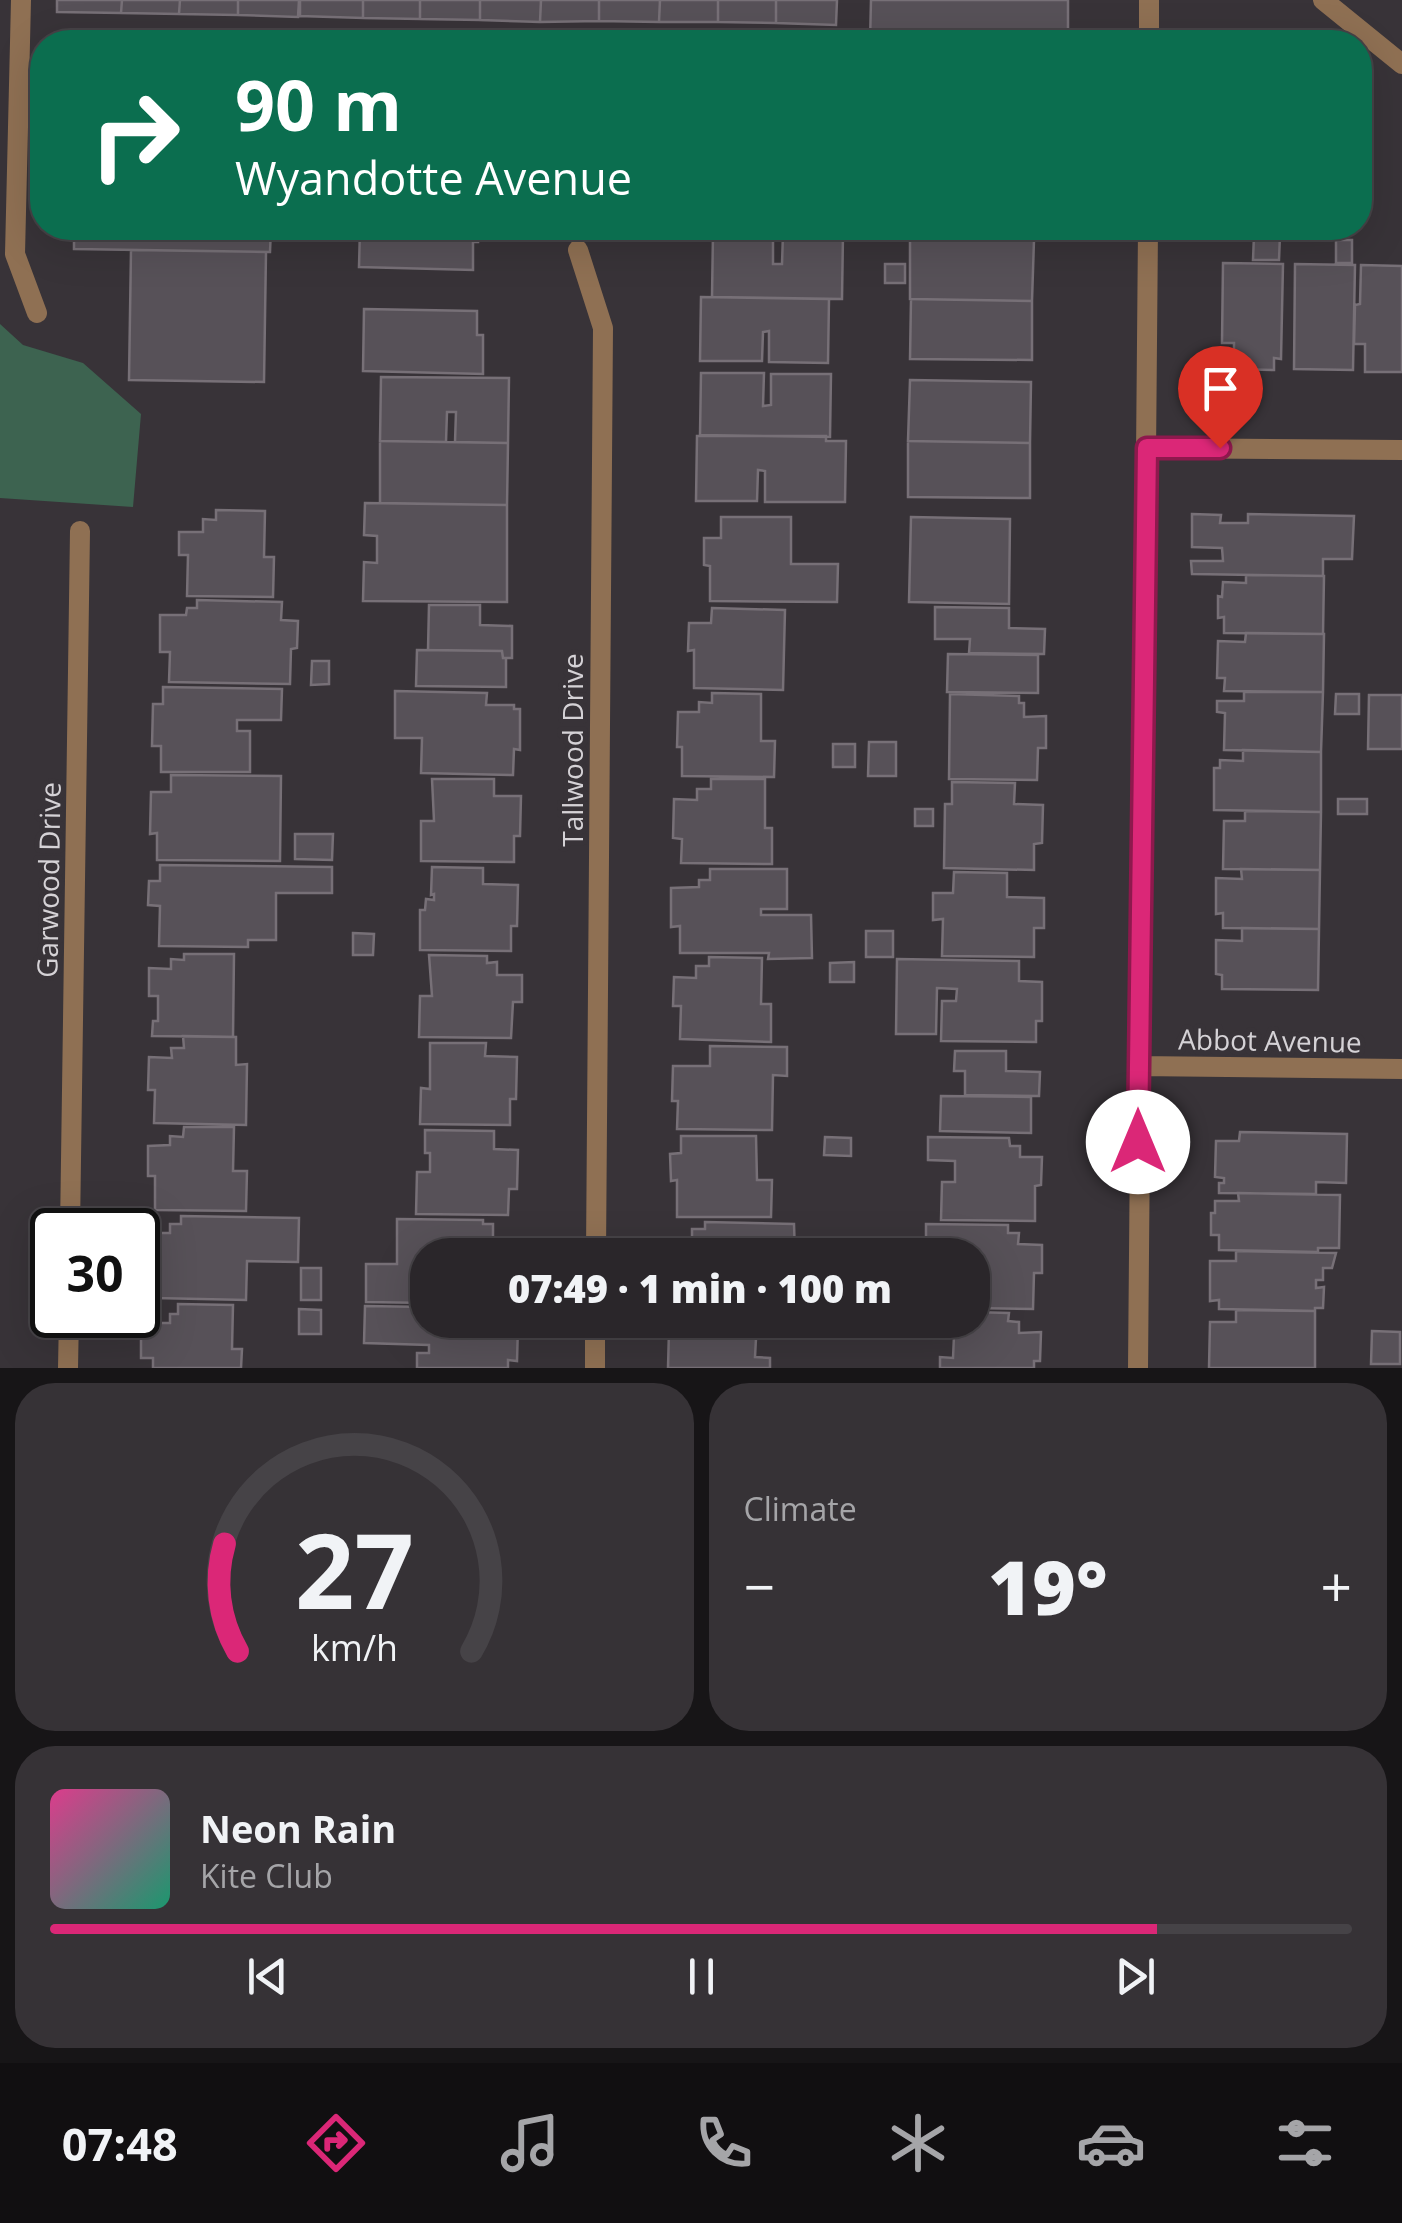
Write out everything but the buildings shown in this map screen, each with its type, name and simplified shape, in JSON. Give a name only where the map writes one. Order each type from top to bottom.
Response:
[{"type":"street","points":[[20,0],[15,254],[37,313]]},
{"type":"street","points":[[1149,0],[1149,30]]},
{"type":"street","points":[[1323,0],[1360,30]]},
{"type":"street","points":[[1372,40],[1402,64]]},
{"type":"street","points":[[1138,1368],[1148,240]]},
{"type":"street","name":"Tallwood Drive","points":[[578,250],[604,328],[596,1238]]},
{"type":"street","points":[[1147,448],[1402,450]]},
{"type":"street","name":"Garwood Drive","points":[[70,1208],[80,530]]},
{"type":"street","name":"Abbot Avenue","points":[[1138,1066],[1402,1069]]},
{"type":"street","points":[[68,1368],[69,1338]]},
{"type":"street","points":[[595,1368],[596,1338]]},
{"type":"green space","points":[[0,324],[23,345],[83,363],[141,414],[133,507],[0,498]]},
{"type":"route","points":[[1138,1142],[1147,448],[1220,448]]}]
